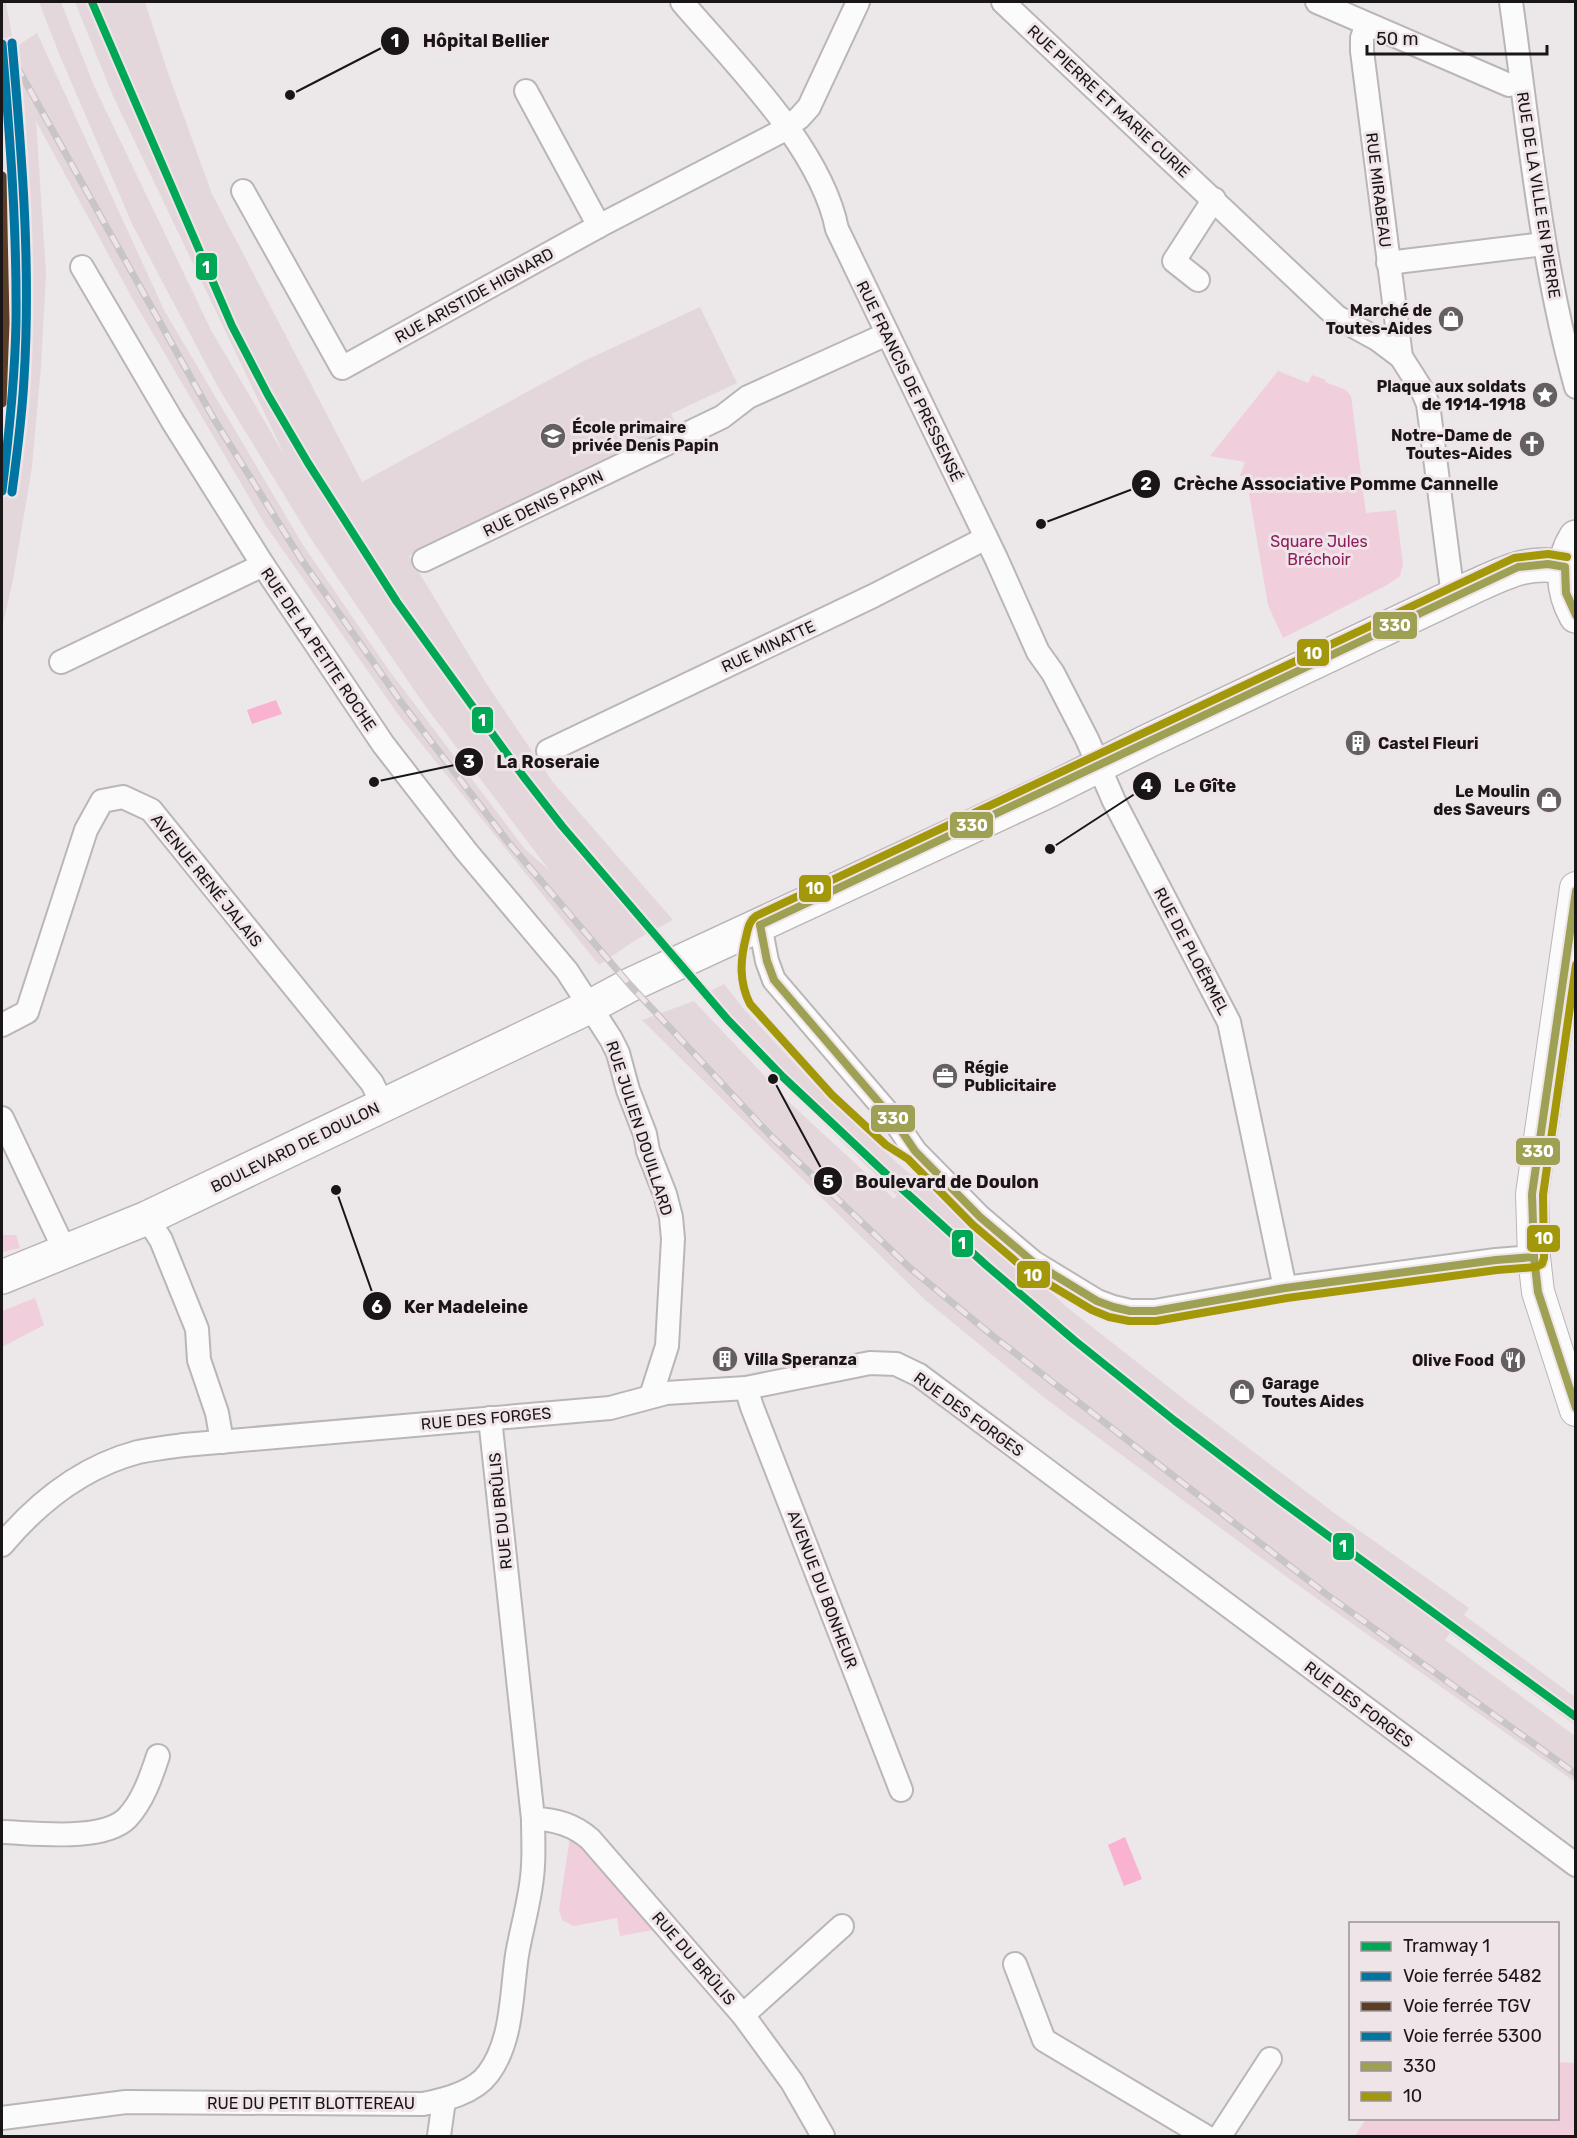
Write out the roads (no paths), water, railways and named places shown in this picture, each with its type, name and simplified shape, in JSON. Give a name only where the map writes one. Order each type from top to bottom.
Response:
[{"type":"main road","name":"BOULEVARD DE DOULON","points":[[2,1277],[147,1218],[591,1006],[630,985],[1099,766],[1454,596],[1518,567],[1548,564],[1570,552]]},
{"type":"main road","points":[[1570,552],[1566,593],[1575,616]]},
{"type":"street","name":"RUE FRANCIS DE PRESSENSÉ","points":[[682,2],[765,98],[811,160],[834,211],[837,229],[986,538],[1038,652],[1053,673],[1099,766]]},
{"type":"street","points":[[786,126],[799,118],[808,107],[858,2]]},
{"type":"street","name":"RUE PIERRE ET MARIE CURIE","points":[[1003,2],[1337,317],[1377,339],[1401,357]]},
{"type":"street","points":[[1317,2],[1509,85]]},
{"type":"street","name":"RUE DE LA VILLE EN PIERRE","points":[[1511,2],[1544,243],[1561,335],[1575,387]]},
{"type":"street","name":"RUE MIRABEAU","points":[[1367,24],[1362,38],[1362,51],[1401,357]]},
{"type":"street","points":[[526,91],[599,226]]},
{"type":"street","name":"RUE ARISTIDE HIGNARD","points":[[243,191],[342,368],[786,126]]},
{"type":"street","points":[[1198,280],[1174,261],[1214,200]]},
{"type":"street","points":[[1388,263],[1544,243]]},
{"type":"street","name":"RUE DE LA PETITE ROCHE","points":[[82,267],[173,422],[262,565],[383,744],[466,851],[567,971],[591,1006]]},
{"type":"street","name":"RUE DENIS PAPIN","points":[[424,560],[722,417],[748,397],[887,334]]},
{"type":"street","points":[[1401,357],[1428,404],[1454,596]]},
{"type":"street","name":"RUE MINATTE","points":[[548,751],[873,596],[986,538]]},
{"type":"street","points":[[61,662],[262,565]]},
{"type":"street","name":"RUE DE PLOËRMEL","points":[[1099,766],[1229,1022],[1285,1288]]},
{"type":"street","name":"AVENUE RENÉ JALAIS","points":[[2,1025],[27,1012],[87,830],[102,801],[123,797],[151,810],[372,1083],[383,1105]]},
{"type":"street","points":[[1575,888],[1532,1194],[1533,1257],[1538,1292],[1575,1410]]},
{"type":"street","points":[[760,925],[774,980],[894,1120],[915,1151],[980,1217],[1033,1262],[1096,1301],[1130,1311],[1155,1311],[1285,1288],[1533,1257]]},
{"type":"street","name":"RUE JULIEN DOUILLARD","points":[[591,1006],[618,1053],[627,1090],[645,1134],[648,1151],[665,1194],[671,1217],[673,1239],[667,1346],[651,1396]]},
{"type":"street","points":[[2,1118],[64,1251]]},
{"type":"street","points":[[147,1218],[160,1240],[197,1329],[199,1360],[217,1413],[222,1442]]},
{"type":"street","name":"RUE DES FORGES","points":[[2,1545],[21,1522],[48,1497],[99,1467],[138,1452],[184,1445],[610,1408],[651,1396],[688,1391],[711,1392],[746,1388],[870,1363],[896,1364],[919,1375],[1575,1865]]},
{"type":"street","name":"AVENUE DU BONHEUR","points":[[746,1388],[901,1790]]},
{"type":"street","name":"RUE DU BRÛLIS","points":[[490,1418],[533,1819],[533,1866],[517,1953]]},
{"type":"street","points":[[2,1832],[91,1834],[109,1830],[126,1819],[138,1803],[159,1756]]},
{"type":"street","name":"RUE DU BRÛLIS","points":[[533,1819],[566,1824],[580,1830],[590,1839],[743,2015],[792,2082],[823,2136]]},
{"type":"street","points":[[743,2015],[842,1926]]},
{"type":"street","name":"RUE DU PETIT BLOTTEREAU","points":[[2,2118],[126,2102],[423,2104],[444,2100],[468,2090],[487,2076],[500,2053],[508,2025],[517,1953]]},
{"type":"street","points":[[1015,1964],[1044,2040],[1205,2136]]},
{"type":"street","points":[[1220,2136],[1270,2059]]},
{"type":"street","points":[[439,2136],[444,2100]]},
{"type":"railway","points":[[2,40],[214,419],[301,559],[401,702],[508,842],[630,985],[771,1136],[910,1268],[993,1336],[1326,1594],[1576,1774]]},
{"type":"tram line","name":"1","points":[[92,2],[232,326],[268,395],[308,463],[397,602],[523,776],[562,826],[728,1020],[783,1077],[900,1187],[1074,1340],[1278,1499],[1576,1717]]},
{"type":"rail line","name":"5300","points":[[12,43],[26,253],[26,337],[23,393],[12,492]]},
{"type":"rail line","name":"5482","points":[[2,44],[12,183],[16,287],[13,386],[2,491]]},
{"type":"rail line","name":"TGV","points":[[2,176],[5,323],[2,403]]},
{"type":"place","name":"Hôpital Bellier","points":[[290,95]]},
{"type":"place","name":"Marché de Toutes-Aides","points":[[1451,319]]},
{"type":"place","name":"Plaque aux soldats de 1914-1918","points":[[1545,395]]},
{"type":"place","name":"École primaire privée Denis Papin","points":[[553,436]]},
{"type":"place","name":"Notre-Dame de Toutes-Aides","points":[[1532,444]]},
{"type":"place","name":"Crèche Associative Pomme Cannelle","points":[[1041,524]]},
{"type":"place","name":"Castel Fleuri","points":[[1358,743]]},
{"type":"place","name":"La Roseraie","points":[[374,782]]},
{"type":"place","name":"Le Moulin des Saveurs","points":[[1549,800]]},
{"type":"place","name":"Le Gîte","points":[[1050,849]]},
{"type":"place","name":"Régie Publicitaire","points":[[945,1076]]},
{"type":"place","name":"Boulevard de Doulon","points":[[773,1079]]},
{"type":"place","name":"Ker Madeleine","points":[[336,1190]]},
{"type":"place","name":"Villa Speranza","points":[[725,1359]]},
{"type":"place","name":"Olive Food","points":[[1513,1360]]},
{"type":"place","name":"Garage Toutes Aides","points":[[1242,1392]]},
{"type":"park label","name":"Square Jules Bréchoir","points":[[1319,550]]}]
